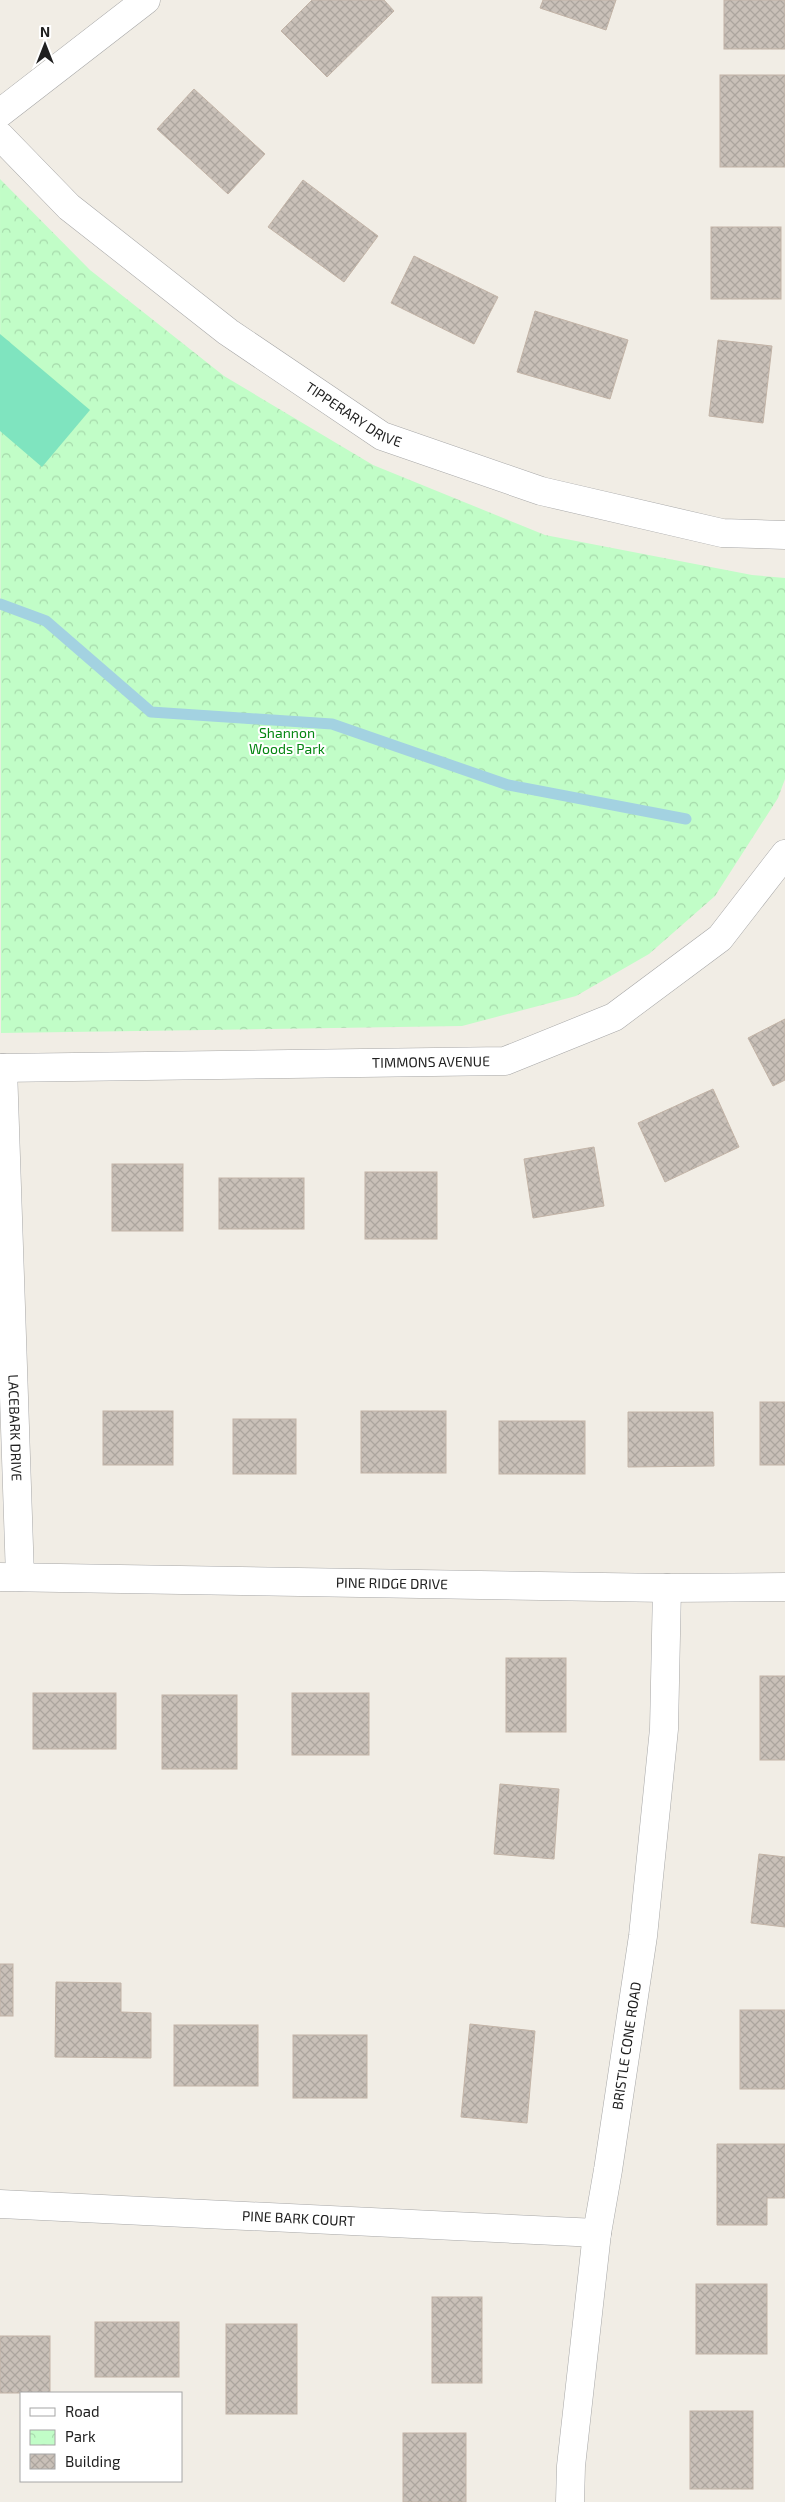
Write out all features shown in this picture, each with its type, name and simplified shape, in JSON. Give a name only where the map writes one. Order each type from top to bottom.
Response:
[{"type":"street","points":[[0,113],[146,0]]},
{"type":"street","name":"TIPPERARY DRIVE","points":[[0,136],[68,207],[129,255],[228,332],[382,436],[541,491],[722,534],[785,535]]},
{"type":"street","name":"TIMMONS AVENUE","points":[[1,1068],[504,1061],[614,1017],[720,938],[785,854]]},
{"type":"street","name":"LACEBARK DRIVE","points":[[1,1068],[10,1577]]},
{"type":"street","name":"PINE RIDGE DRIVE","points":[[10,1577],[667,1588],[785,1587]]},
{"type":"street","name":"BRISTLE CONE ROAD","points":[[570,2502],[571,2466],[597,2233],[643,1936],[664,1729],[667,1588]]},
{"type":"street","name":"PINE BARK COURT","points":[[0,2204],[597,2233]]},
{"type":"green space","name":"Shannon Woods Park","points":[[0,179],[90,270],[224,376],[373,465],[545,535],[752,575],[785,578],[785,779],[778,798],[715,896],[649,954],[576,996],[462,1026],[1,1033]]},
{"type":"green space","points":[[0,334],[90,410],[42,467],[0,431]]},
{"type":"building","points":[[312,0],[384,0],[394,11],[327,77],[281,31]]},
{"type":"building","points":[[543,0],[616,0],[606,30],[540,8]]},
{"type":"building","points":[[724,0],[785,0],[785,49],[724,49]]},
{"type":"building","points":[[720,75],[785,75],[785,167],[720,167]]},
{"type":"building","points":[[194,89],[265,154],[228,194],[157,129]]},
{"type":"building","points":[[303,180],[378,236],[344,282],[268,227]]},
{"type":"building","points":[[711,227],[781,227],[781,299],[711,299]]},
{"type":"building","points":[[414,256],[498,297],[474,344],[391,303]]},
{"type":"building","points":[[535,311],[628,340],[610,399],[517,372]]},
{"type":"building","points":[[718,340],[772,346],[763,423],[709,416]]},
{"type":"building","points":[[785,1019],[785,1080],[773,1086],[748,1038]]},
{"type":"building","points":[[713,1089],[739,1147],[665,1182],[638,1123]]},
{"type":"building","points":[[594,1147],[604,1206],[533,1218],[524,1159]]},
{"type":"building","points":[[112,1164],[183,1164],[183,1231],[112,1231]]},
{"type":"building","points":[[365,1172],[437,1172],[437,1239],[365,1239]]},
{"type":"building","points":[[219,1178],[304,1178],[304,1229],[219,1229]]},
{"type":"building","points":[[760,1402],[785,1402],[785,1465],[760,1465]]},
{"type":"building","points":[[103,1411],[173,1411],[173,1465],[103,1465]]},
{"type":"building","points":[[361,1411],[446,1411],[446,1473],[361,1473]]},
{"type":"building","points":[[628,1412],[713,1412],[714,1466],[628,1467]]},
{"type":"building","points":[[233,1419],[296,1419],[296,1474],[233,1474]]},
{"type":"building","points":[[499,1421],[585,1421],[585,1474],[499,1474]]},
{"type":"building","points":[[506,1658],[566,1658],[566,1732],[506,1732]]},
{"type":"building","points":[[760,1676],[785,1676],[785,1760],[760,1760]]},
{"type":"building","points":[[33,1693],[116,1693],[116,1749],[33,1749]]},
{"type":"building","points":[[292,1693],[369,1693],[369,1755],[292,1755]]},
{"type":"building","points":[[162,1695],[237,1695],[237,1769],[162,1769]]},
{"type":"building","points":[[500,1784],[559,1789],[554,1859],[494,1854]]},
{"type":"building","points":[[759,1854],[785,1857],[785,1927],[751,1923]]},
{"type":"building","points":[[0,1964],[13,1964],[13,2016],[0,2016]]},
{"type":"building","points":[[56,1982],[121,1983],[121,2012],[151,2013],[151,2058],[55,2057]]},
{"type":"building","points":[[740,2010],[785,2010],[785,2089],[740,2089]]},
{"type":"building","points":[[470,2024],[535,2031],[527,2123],[461,2117]]},
{"type":"building","points":[[174,2025],[258,2025],[258,2086],[174,2086]]},
{"type":"building","points":[[293,2035],[367,2035],[367,2098],[293,2098]]},
{"type":"building","points":[[717,2144],[785,2144],[785,2198],[767,2198],[767,2225],[717,2225]]},
{"type":"building","points":[[696,2284],[767,2284],[767,2354],[696,2354]]},
{"type":"building","points":[[432,2297],[482,2297],[482,2383],[432,2383]]},
{"type":"building","points":[[95,2322],[179,2322],[179,2377],[95,2377]]},
{"type":"building","points":[[226,2324],[297,2324],[297,2414],[226,2414]]},
{"type":"building","points":[[0,2336],[50,2336],[50,2392],[0,2393]]},
{"type":"building","points":[[690,2411],[753,2411],[753,2489],[690,2489]]},
{"type":"building","points":[[403,2433],[466,2433],[466,2502],[403,2502]]},
{"type":"waterway","points":[[0,604],[46,621],[151,712],[332,724],[508,785],[686,819]]}]
